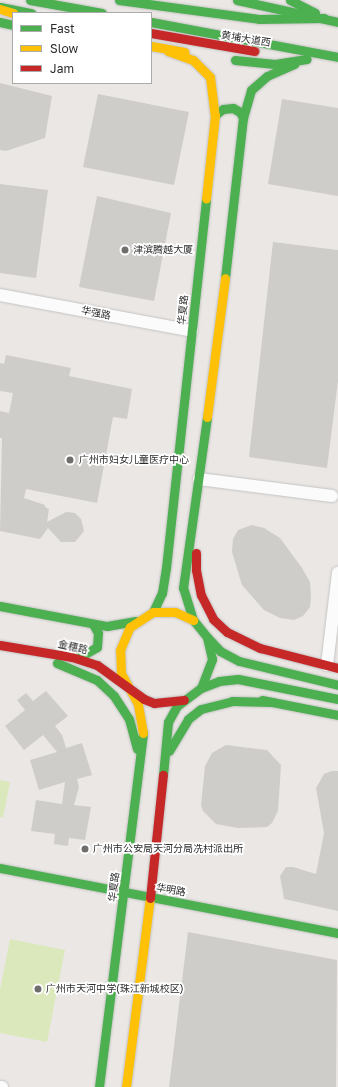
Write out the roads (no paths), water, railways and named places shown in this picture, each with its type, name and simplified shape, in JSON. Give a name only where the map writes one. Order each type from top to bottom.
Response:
[{"type":"main road","points":[[30,0],[96,12]]},
{"type":"main road","points":[[119,0],[259,19],[338,18]]},
{"type":"main road","points":[[237,0],[338,22]]},
{"type":"main road","points":[[290,0],[324,18]]},
{"type":"main road","points":[[0,8],[25,12]]},
{"type":"main road","points":[[0,8],[12,13]]},
{"type":"main road","points":[[0,22],[12,24]]},
{"type":"main road","points":[[152,22],[338,57]]},
{"type":"main road","name":"黄埔大道西","points":[[152,33],[338,64]]},
{"type":"main road","points":[[152,46],[203,55]]},
{"type":"main road","name":"华夏路","points":[[152,46],[179,53],[202,67],[210,76],[214,93],[215,115],[167,563],[162,593],[153,612]]},
{"type":"main road","points":[[224,59],[275,64],[307,59]]},
{"type":"main road","name":"华夏路","points":[[126,1087],[150,898],[168,722],[171,714],[184,700],[201,688],[208,674],[212,659],[207,637],[193,620],[184,595],[186,566],[197,496],[243,118],[247,100],[259,83],[279,69],[307,59]]},
{"type":"main road","points":[[215,115],[223,109],[233,108],[240,112],[243,118]]},
{"type":"main road","points":[[197,496],[196,570],[201,595],[213,619],[227,632],[246,643],[334,667]]},
{"type":"main road","points":[[167,563],[186,566]]},
{"type":"main road","points":[[0,606],[93,624],[115,626],[136,621]]},
{"type":"main road","name":"华夏路","points":[[99,1087],[144,729],[143,717],[132,691],[121,673],[119,657],[121,642],[136,621],[153,612],[175,612],[193,620]]},
{"type":"main road","points":[[72,657],[81,656],[97,647],[98,633],[93,624]]},
{"type":"main road","points":[[207,637],[255,653],[334,667]]},
{"type":"main road","points":[[207,637],[220,651],[240,661],[281,673],[338,685]]},
{"type":"main road","name":"金穗路","points":[[0,645],[72,657],[97,665],[132,691]]},
{"type":"main road","points":[[36,651],[97,680],[114,696],[129,719],[140,767]]},
{"type":"main road","points":[[201,688],[219,681],[238,679],[338,698]]},
{"type":"main road","points":[[201,688],[338,715]]},
{"type":"main road","name":"华夏路","points":[[132,691],[154,703],[174,703],[184,700]]},
{"type":"main road","points":[[163,768],[176,736],[194,713],[221,703],[272,702]]},
{"type":"main road","name":"华明路","points":[[0,868],[338,933]]},
{"type":"street","name":"华强路","points":[[0,295],[192,331]]},
{"type":"street","points":[[199,479],[332,496]]},
{"type":"street","points":[[334,667],[338,573]]},
{"type":"place","name":"津滨腾越大厦","points":[[125,250]]},
{"type":"place","name":"广州市妇女儿童医疗中心","points":[[70,460]]},
{"type":"place","name":"广州市公安局天河分局冼村派出所","points":[[85,849]]},
{"type":"place","name":"广州市天河中学(珠江新城校区)","points":[[38,989]]}]
